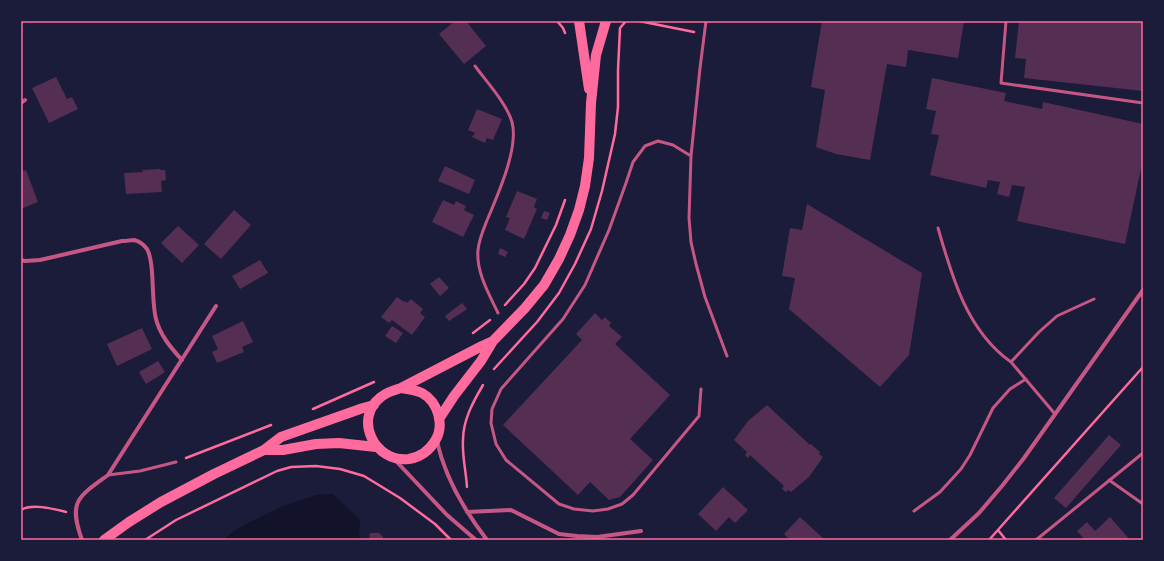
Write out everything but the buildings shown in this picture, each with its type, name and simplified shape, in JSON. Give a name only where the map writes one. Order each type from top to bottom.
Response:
[{"type":"main road","points":[[579,21],[591,103]]},
{"type":"main road","points":[[439,419],[493,342],[544,285],[559,259],[570,235],[579,210],[585,186],[589,158],[591,103],[596,55],[606,21]]},
{"type":"main road","points":[[401,388],[412,389],[422,393],[430,400],[436,408],[440,426],[436,439],[431,447],[423,454],[404,460],[384,454],[376,447],[369,431],[368,422],[374,405],[381,397],[390,391],[401,388],[482,346],[493,342]]},
{"type":"main road","points":[[104,540],[161,502],[264,450],[281,437],[374,405]]},
{"type":"main road","points":[[264,450],[283,450],[316,444],[339,443],[376,447]]},
{"type":"street","points":[[21,260],[40,260],[122,241],[134,240],[141,243],[149,254],[154,306],[160,331],[169,345],[182,360]]},
{"type":"street","points":[[950,540],[979,513],[1002,486],[1143,290]]},
{"type":"street","points":[[82,540],[76,514],[77,505],[80,498],[85,491],[108,475],[216,306]]},
{"type":"street","points":[[436,439],[440,457],[456,493],[467,512],[487,540]]},
{"type":"street","points":[[394,458],[447,515],[476,540]]},
{"type":"street","points":[[467,512],[511,510],[559,534],[577,536],[597,537],[641,531]]},
{"type":"lane","points":[[706,21],[691,156],[689,218],[691,242],[705,297],[727,356]]},
{"type":"lane","points":[[1006,21],[1001,83],[1143,103]]},
{"type":"lane","points":[[475,66],[507,109],[512,122],[513,139],[507,167],[499,192],[482,234],[478,251],[480,272],[498,313]]},
{"type":"lane","points":[[691,156],[673,145],[658,141],[645,146],[633,162],[609,230],[586,285],[564,319],[501,389],[492,409],[491,423],[496,444],[506,460],[559,504],[574,509],[593,511],[608,509],[622,504],[633,495],[699,416],[701,389]]},
{"type":"lane","points":[[938,228],[949,266],[962,301],[979,329],[999,353],[1011,362],[1055,414]]},
{"type":"lane","points":[[1011,362],[1039,332],[1057,316],[1094,299]]},
{"type":"lane","points":[[914,511],[940,492],[960,469],[970,455],[993,408],[1010,389],[1026,379]]},
{"type":"lane","points":[[1036,540],[1143,453]]},
{"type":"lane","points":[[108,475],[120,474],[176,462]]},
{"type":"lane","points":[[1109,480],[1143,504]]},
{"type":"path","points":[[556,21],[563,28],[567,36]]},
{"type":"path","points":[[620,28],[626,21]]},
{"type":"path","points":[[639,21],[704,34]]},
{"type":"path","points":[[613,70],[618,70]]},
{"type":"path","points":[[610,133],[615,134]]},
{"type":"path","points":[[468,338],[498,313],[524,284],[535,268],[556,225],[566,195]]},
{"type":"path","points":[[989,540],[1143,367]]},
{"type":"path","points":[[308,411],[377,381]]},
{"type":"path","points":[[176,462],[273,424]]},
{"type":"path","points":[[145,540],[176,520],[277,471],[291,467],[316,466],[340,469],[364,476],[400,498],[435,524],[451,540]]},
{"type":"path","points":[[21,510],[25,508],[50,508],[76,514]]},
{"type":"path","points":[[998,530],[1006,540]]},
{"type":"shaded area","points":[[333,494],[360,520],[359,540],[223,540],[238,528],[283,506],[316,495]]}]
